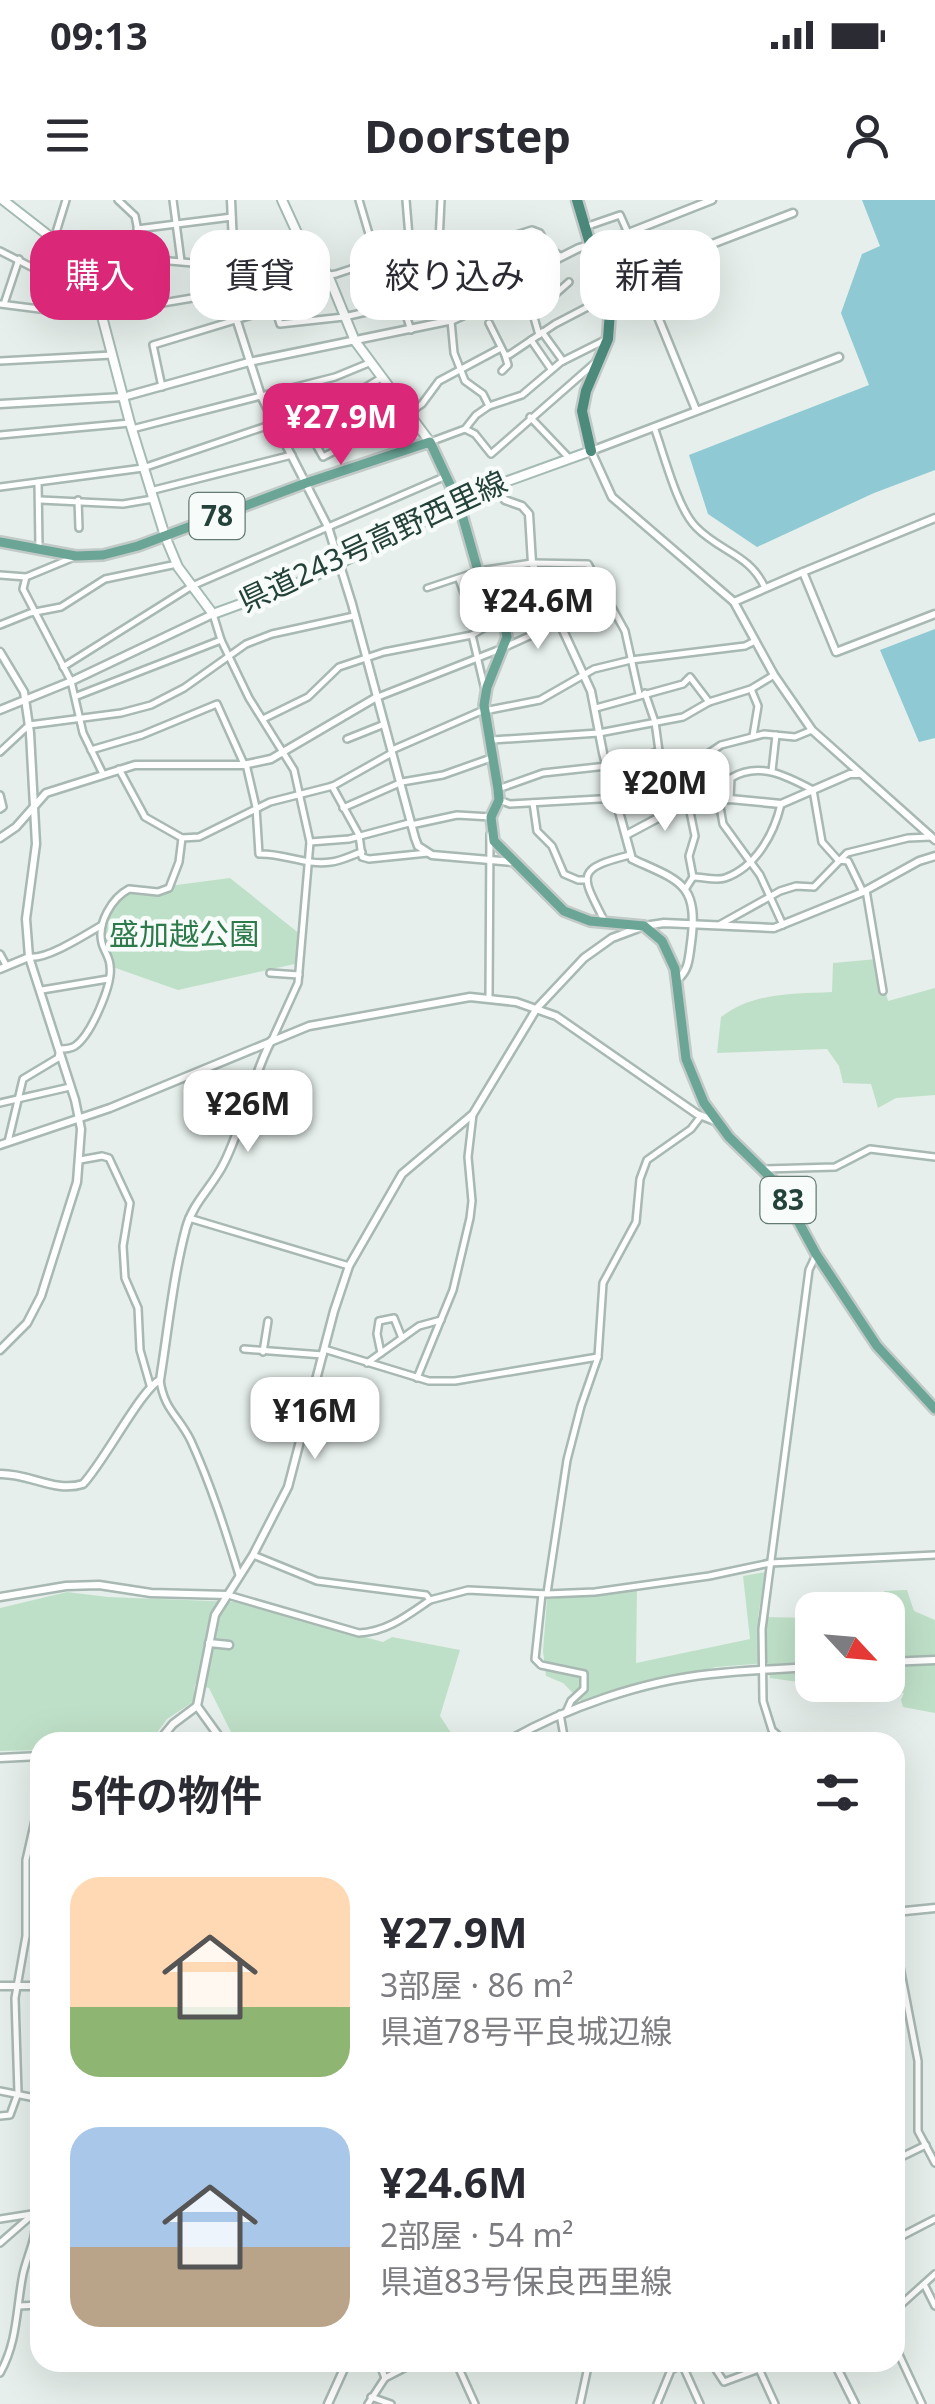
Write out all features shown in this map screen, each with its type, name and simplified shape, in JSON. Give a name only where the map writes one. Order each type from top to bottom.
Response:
[{"type":"highway","points":[[577,200],[586,230]]},
{"type":"highway","points":[[591,451],[582,411],[586,391],[608,339],[609,320]]},
{"type":"main road","points":[[3,200],[42,230]]},
{"type":"main road","points":[[282,200],[296,230]]},
{"type":"main road","points":[[330,280],[355,340],[430,442],[459,504],[478,572],[503,616],[506,637],[485,697],[498,794],[491,817],[494,841],[568,914],[644,926]]},
{"type":"main road","name":"県道243号高野西里線","points":[[104,320],[164,536],[176,564],[213,614],[338,566],[494,486],[591,451]]},
{"type":"main road","name":"78","points":[[0,542],[76,556],[104,555],[430,442]]},
{"type":"main road","name":"83","points":[[644,926],[668,950],[678,979],[686,1059],[694,1084],[715,1121],[780,1186],[816,1254],[887,1359],[935,1408]]},
{"type":"street","points":[[57,230],[66,200]]},
{"type":"street","points":[[118,200],[134,216],[137,229],[232,217]]},
{"type":"street","points":[[174,200],[181,261]]},
{"type":"street","points":[[232,200],[232,230]]},
{"type":"street","points":[[360,200],[368,230]]},
{"type":"street","points":[[406,200],[408,230]]},
{"type":"street","points":[[440,230],[441,200]]},
{"type":"street","points":[[636,230],[712,200]]},
{"type":"street","points":[[720,241],[794,213]]},
{"type":"street","points":[[585,227],[620,215],[625,230]]},
{"type":"street","points":[[561,257],[580,249]]},
{"type":"street","points":[[0,251],[30,266]]},
{"type":"street","points":[[19,260],[2,304],[30,308]]},
{"type":"street","points":[[170,261],[190,262]]},
{"type":"street","points":[[562,361],[541,333],[533,314],[570,282]]},
{"type":"street","points":[[505,356],[580,311]]},
{"type":"street","points":[[330,318],[350,315]]},
{"type":"street","points":[[162,387],[153,345],[234,320]]},
{"type":"street","points":[[237,320],[262,396],[328,527],[410,824],[418,846],[428,853]]},
{"type":"street","points":[[279,320],[280,324],[312,320]]},
{"type":"street","points":[[408,320],[411,330]]},
{"type":"street","points":[[0,404],[124,396],[249,362],[451,320],[460,373],[474,390],[483,394],[489,406]]},
{"type":"street","points":[[659,320],[696,410]]},
{"type":"street","points":[[489,323],[508,365],[502,370]]},
{"type":"street","points":[[430,442],[465,430],[489,406],[522,395],[562,361],[608,339]]},
{"type":"street","points":[[531,340],[551,369]]},
{"type":"street","points":[[300,416],[323,457],[409,413],[422,404],[440,381],[499,349]]},
{"type":"street","points":[[0,361],[112,355]]},
{"type":"street","points":[[839,356],[591,451],[612,496],[734,602],[774,674],[812,730],[933,839]]},
{"type":"street","points":[[465,430],[476,434],[491,454],[599,358]]},
{"type":"street","points":[[0,435],[131,426],[335,377],[370,363]]},
{"type":"street","points":[[0,487],[143,468],[300,416],[358,394],[381,378]]},
{"type":"street","points":[[530,417],[569,458]]},
{"type":"street","points":[[654,427],[688,516],[708,537],[752,566],[764,588]]},
{"type":"street","points":[[40,500],[122,504],[292,454]]},
{"type":"street","points":[[63,667],[192,586],[446,476]]},
{"type":"street","points":[[38,482],[38,547]]},
{"type":"street","points":[[494,486],[506,500],[522,506],[529,514],[532,562],[596,708],[606,768],[630,855]]},
{"type":"street","points":[[78,500],[79,528]]},
{"type":"street","points":[[734,602],[935,518]]},
{"type":"street","points":[[0,574],[26,577],[76,556]]},
{"type":"street","points":[[427,588],[478,572],[532,562],[588,564],[624,631],[642,694],[655,722],[659,751],[688,802],[695,836],[689,856],[693,876],[686,888]]},
{"type":"street","points":[[0,625],[61,607],[105,579],[176,564]]},
{"type":"street","points":[[803,572],[836,652],[935,614]]},
{"type":"street","points":[[26,577],[23,590],[71,681],[79,717],[103,774]]},
{"type":"street","points":[[458,578],[475,634],[485,697]]},
{"type":"street","points":[[263,719],[308,697],[339,668],[365,656],[475,634],[545,593],[598,580]]},
{"type":"street","points":[[0,838],[16,827],[46,793],[119,769],[156,763],[245,764],[271,759],[375,698],[503,648],[608,600]]},
{"type":"street","points":[[0,710],[213,614],[229,656],[294,770],[310,842],[294,995],[255,1073],[246,1111],[223,1165],[189,1218],[160,1380],[165,1405],[189,1436],[220,1511],[239,1575]]},
{"type":"street","points":[[0,752],[29,724],[121,713],[151,705],[272,634],[354,616]]},
{"type":"street","points":[[76,696],[222,640]]},
{"type":"street","points":[[119,769],[145,818],[182,838],[199,836],[256,807],[332,786],[390,753],[485,710],[540,700],[583,674],[632,660],[745,646],[756,641]]},
{"type":"street","points":[[0,652],[18,679],[29,724],[36,856],[25,930],[29,957],[80,1118],[77,1182],[42,1296],[28,1323],[0,1350]]},
{"type":"street","points":[[489,741],[599,733],[684,716],[709,702],[750,689],[774,674]]},
{"type":"street","points":[[596,708],[683,684],[690,678],[709,702]]},
{"type":"street","points":[[750,689],[758,706],[753,736]]},
{"type":"street","points":[[91,750],[142,735],[217,704],[245,764],[256,807],[259,854],[280,853],[310,862],[333,862],[362,852]]},
{"type":"street","points":[[347,738],[382,725]]},
{"type":"street","points":[[659,751],[606,768],[543,774],[498,794],[510,804],[617,798],[675,776],[722,746],[753,736],[795,738],[812,730]]},
{"type":"street","points":[[772,771],[776,735]]},
{"type":"street","points":[[343,808],[399,783],[492,758]]},
{"type":"street","points":[[730,799],[734,774],[772,771],[813,790]]},
{"type":"street","points":[[625,836],[688,802],[730,799],[781,804],[850,774],[859,774]]},
{"type":"street","points":[[332,786],[359,835],[366,859],[428,853],[514,863]]},
{"type":"street","points":[[813,790],[822,842],[838,860],[848,861],[864,891],[882,990]]},
{"type":"street","points":[[0,796],[0,809]]},
{"type":"street","points":[[719,800],[723,824],[772,895],[782,926]]},
{"type":"street","points":[[533,802],[537,831],[552,846],[564,874],[587,880]]},
{"type":"street","points":[[693,876],[721,879],[751,863],[764,845],[781,804]]},
{"type":"street","points":[[310,842],[336,841],[457,815],[491,817]]},
{"type":"street","points":[[489,998],[490,831]]},
{"type":"street","points":[[0,954],[3,967],[29,957],[38,959],[102,925],[123,892],[133,888],[158,892],[169,888],[179,862],[182,838]]},
{"type":"street","points":[[716,926],[790,887],[814,886],[838,860],[857,849],[908,838],[933,839]]},
{"type":"street","points":[[605,922],[589,891],[587,880],[594,864],[630,855],[676,878],[686,888],[694,923],[688,965],[678,979]]},
{"type":"street","points":[[166,1732],[197,1706],[216,1615],[288,1487],[349,1266],[402,1174],[473,1114],[537,1008],[584,958],[612,938],[644,926],[782,926],[935,856]]},
{"type":"street","points":[[60,1049],[75,1046],[82,1038],[103,999],[110,966],[102,942],[102,925]]},
{"type":"street","points":[[270,973],[298,976]]},
{"type":"street","points":[[42,990],[109,979]]},
{"type":"street","points":[[4,1144],[80,1118],[302,1028],[460,998],[489,998],[537,1008],[574,1026],[701,1116],[715,1121]]},
{"type":"street","points":[[4,1144],[23,1079],[58,1058],[60,1049]]},
{"type":"street","points":[[251,1050],[255,1073]]},
{"type":"street","points":[[0,1103],[71,1087]]},
{"type":"street","points":[[416,1378],[453,1290],[470,1218],[468,1157],[473,1114]]},
{"type":"street","points":[[565,1732],[564,1712],[584,1689],[584,1674],[540,1665],[535,1659],[567,1460],[580,1406],[598,1357],[602,1328],[600,1295],[606,1276],[636,1222],[647,1160],[692,1129],[701,1116]]},
{"type":"street","points":[[765,1170],[835,1168],[870,1149],[935,1157]]},
{"type":"street","points":[[77,1161],[109,1158],[130,1203],[123,1246],[125,1278],[138,1308],[140,1350],[150,1385]]},
{"type":"street","points":[[189,1218],[349,1266]]},
{"type":"street","points":[[774,1732],[766,1715],[762,1628],[809,1270],[816,1254]]},
{"type":"street","points":[[381,1353],[377,1334],[380,1320],[394,1318],[402,1338]]},
{"type":"street","points":[[367,1363],[424,1324],[441,1320]]},
{"type":"street","points":[[263,1352],[268,1321]]},
{"type":"street","points":[[244,1349],[323,1352],[429,1382],[598,1357]]},
{"type":"street","points":[[0,1474],[20,1475],[62,1488],[83,1484],[132,1417],[150,1385],[160,1380]]},
{"type":"street","points":[[253,1555],[317,1582],[426,1595],[430,1600]]},
{"type":"street","points":[[0,1597],[98,1585],[151,1593],[227,1594],[359,1633],[378,1631],[430,1600],[468,1590],[594,1592],[692,1579],[770,1562],[935,1555]]},
{"type":"street","points":[[209,1643],[229,1645]]},
{"type":"street","points":[[905,1661],[935,1660]]},
{"type":"street","points":[[525,1732],[564,1712],[664,1683],[709,1674],[795,1668]]},
{"type":"street","points":[[197,1706],[215,1732]]},
{"type":"street","points":[[0,1758],[30,1756]]},
{"type":"street","points":[[0,2116],[10,2115],[18,2093],[16,1986],[26,1936],[26,1860],[30,1842]]},
{"type":"street","points":[[905,1911],[934,1909]]},
{"type":"street","points":[[0,1986],[30,1986]]},
{"type":"street","points":[[905,1993],[918,2061],[918,2131],[935,2163]]},
{"type":"street","points":[[0,2091],[30,2096]]},
{"type":"street","points":[[905,2155],[926,2145]]},
{"type":"street","points":[[0,2218],[30,2212]]},
{"type":"street","points":[[0,2243],[30,2216]]},
{"type":"street","points":[[905,2235],[935,2220]]},
{"type":"street","points":[[0,2374],[14,2342],[24,2268],[30,2251]]},
{"type":"street","points":[[905,2302],[935,2274]]},
{"type":"street","points":[[925,2286],[935,2306]]},
{"type":"street","points":[[19,2306],[30,2305]]},
{"type":"street","points":[[905,2367],[922,2404]]},
{"type":"street","points":[[328,2404],[342,2372]]},
{"type":"street","points":[[383,2372],[385,2378]]},
{"type":"street","points":[[391,2404],[370,2400],[385,2378],[397,2372]]},
{"type":"street","points":[[461,2372],[475,2404]]},
{"type":"street","points":[[580,2404],[587,2372]]},
{"type":"street","points":[[657,2404],[669,2372]]},
{"type":"street","points":[[686,2372],[700,2404]]},
{"type":"street","points":[[718,2372],[724,2382],[746,2372]]},
{"type":"street","points":[[762,2372],[775,2404]]},
{"type":"street","points":[[839,2372],[855,2404]]},
{"type":"green space","name":"盛加越公園","points":[[230,878],[301,935],[299,963],[178,990],[110,966],[102,925],[123,892]]},
{"type":"green space","points":[[877,959],[888,1001],[935,988],[935,1095],[896,1098],[878,1108],[871,1084],[843,1083],[839,1066],[827,1049],[717,1053],[721,1017],[733,1009],[774,996],[832,992],[833,963]]},
{"type":"green space","points":[[765,1572],[758,1617],[795,1618],[795,1682],[770,1678],[768,1663],[716,1667],[582,1702],[563,1683],[546,1676],[543,1651],[547,1599],[637,1590],[636,1663],[750,1639],[743,1576]]},
{"type":"green space","points":[[907,1590],[914,1611],[935,1620],[935,1713],[903,1707],[905,1592],[884,1591]]},
{"type":"green space","points":[[67,1592],[237,1602],[383,1642],[392,1637],[460,1650],[440,1716],[450,1732],[231,1732],[209,1688],[195,1684],[193,1702],[167,1719],[157,1732],[30,1732],[30,1750],[0,1751],[0,1608]]},
{"type":"water","points":[[862,200],[935,200],[935,470],[874,493],[757,547],[708,514],[689,455],[869,385],[841,313],[862,254],[880,246]]},
{"type":"water","points":[[935,629],[935,738],[919,742],[880,650]]}]
